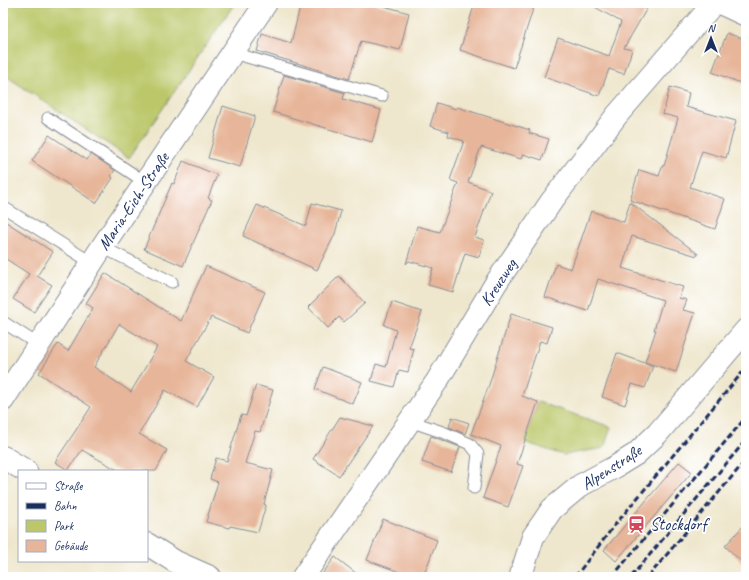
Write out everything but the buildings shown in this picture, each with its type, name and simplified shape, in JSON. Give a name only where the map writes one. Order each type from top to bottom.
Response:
[{"type":"street","name":"Maria-Eich-Straße","points":[[3,400],[145,182],[266,3]]},
{"type":"street","name":"Kreuzweg","points":[[303,577],[437,382],[496,283],[551,202],[617,115],[714,3]]},
{"type":"street","points":[[720,3],[746,15]]},
{"type":"street","name":"Alpenstraße","points":[[520,576],[533,538],[552,509],[582,485],[636,454],[657,434],[746,330]]},
{"type":"street","points":[[3,457],[24,470]]},
{"type":"street","points":[[148,545],[176,562],[210,577]]},
{"type":"lane","points":[[233,53],[382,96]]},
{"type":"lane","points":[[48,118],[145,182]]},
{"type":"lane","points":[[3,207],[97,255],[172,282]]},
{"type":"lane","points":[[3,322],[39,345]]},
{"type":"lane","points":[[410,421],[445,433],[470,444],[478,454],[474,488]]},
{"type":"green space","points":[[3,3],[235,3],[129,158],[3,74]]},
{"type":"green space","points":[[538,402],[611,427],[604,448],[563,455],[524,442]]},
{"type":"railway","points":[[575,577],[614,526],[746,368]]},
{"type":"railway","points":[[612,577],[746,417]]},
{"type":"railway","points":[[631,577],[746,440]]},
{"type":"railway","points":[[648,577],[746,460]]},
{"type":"place","name":"Stockdorf","points":[[637,524]]}]
